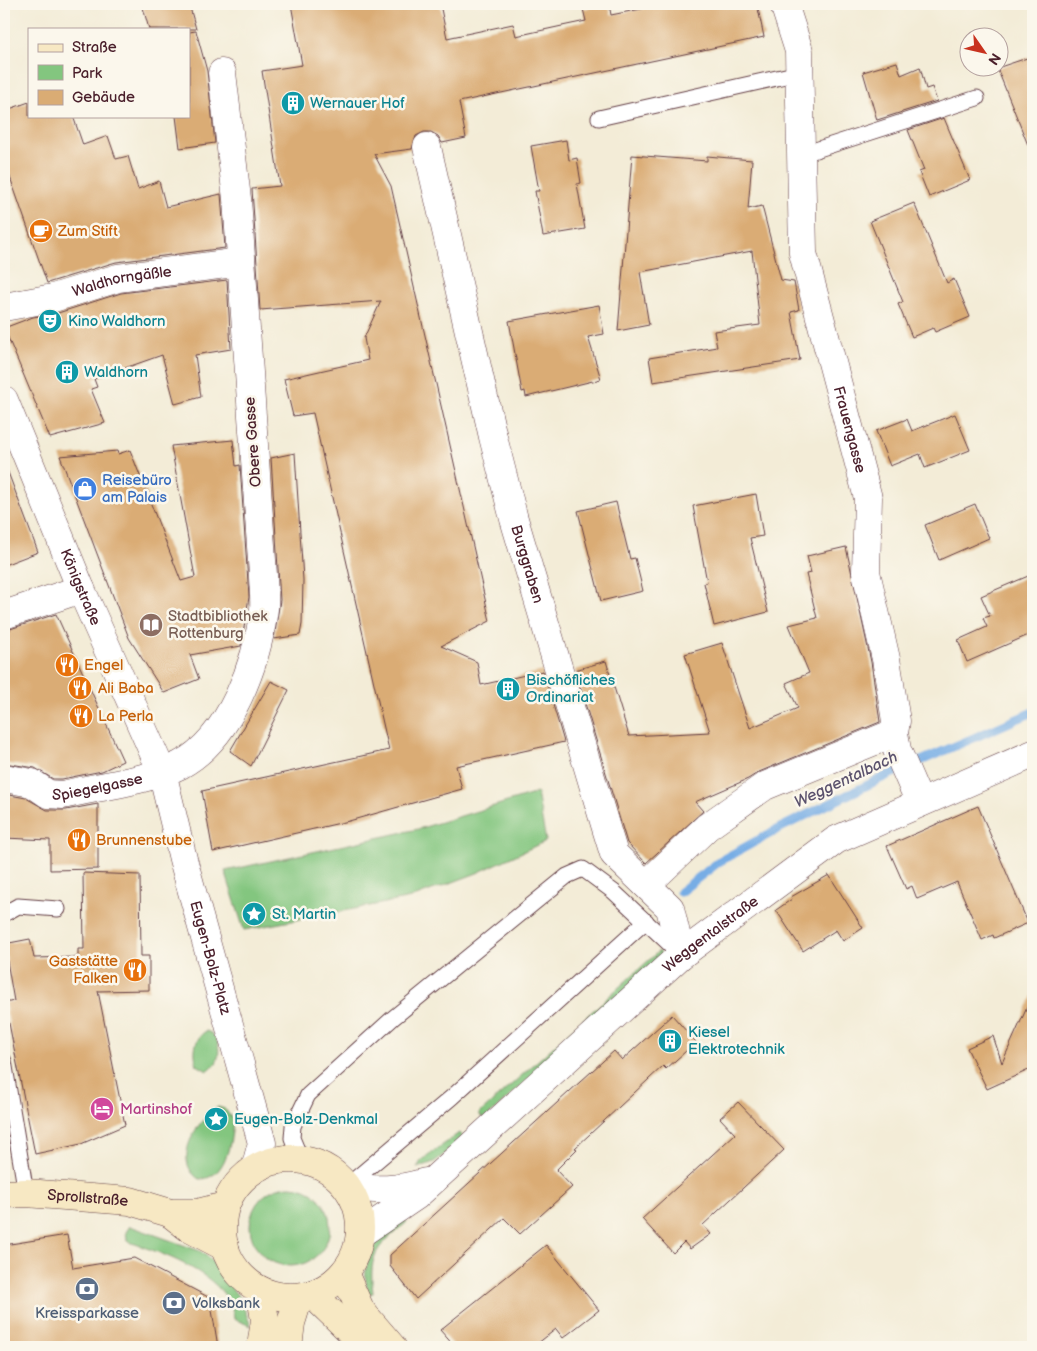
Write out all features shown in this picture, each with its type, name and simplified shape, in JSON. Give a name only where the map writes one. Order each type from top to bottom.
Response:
[{"type":"main road","points":[[271,1151],[307,1161],[332,1172],[347,1186],[358,1209],[360,1234],[352,1262],[344,1273],[329,1286],[305,1295],[279,1296],[260,1290],[244,1279],[233,1265],[225,1247],[222,1227],[225,1206],[242,1178],[255,1169],[271,1151]]},
{"type":"main road","name":"Sprollstraße","points":[[15,1193],[130,1201],[170,1213],[198,1213],[225,1206]]},
{"type":"main road","name":"Sprollstraße","points":[[170,1213],[189,1228],[225,1247]]},
{"type":"main road","points":[[344,1273],[361,1311],[392,1347]]},
{"type":"main road","points":[[260,1290],[264,1320],[261,1347]]},
{"type":"main road","points":[[288,1347],[291,1323],[305,1295]]},
{"type":"main road","points":[[305,1295],[367,1347]]},
{"type":"street","name":"Frauengasse","points":[[784,4],[799,62],[803,253],[868,498],[866,572],[886,659],[896,720],[896,742],[916,794]]},
{"type":"street","name":"Obere Gasse","points":[[162,772],[197,754],[222,726],[234,707],[258,640],[264,607],[232,142],[222,73]]},
{"type":"street","name":"Burggraben","points":[[427,147],[493,437],[536,599],[614,854],[670,908],[681,955]]},
{"type":"street","name":"Waldhorngäßle","points":[[4,307],[53,298],[118,278],[241,262]]},
{"type":"street","name":"Königstraße","points":[[4,400],[12,438],[162,772]]},
{"type":"street","points":[[4,615],[80,589]]},
{"type":"street","points":[[646,884],[706,827],[765,786],[896,742]]},
{"type":"street","name":"Weggentalstraße","points":[[360,1234],[416,1196],[681,955],[836,840],[916,794],[1033,754]]},
{"type":"street","name":"Spiegelgasse","points":[[4,778],[32,783],[48,794],[63,795],[162,772]]},
{"type":"street","name":"Eugen-Bolz-Platz","points":[[162,772],[185,868],[271,1151]]},
{"type":"street","name":"Weggentalstraße","points":[[347,1186],[379,1191],[406,1188],[432,1180]]},
{"type":"lane","points":[[599,118],[799,62]]},
{"type":"lane","points":[[800,155],[978,98]]},
{"type":"lane","points":[[307,1161],[297,1150],[292,1138],[293,1126],[308,1095],[393,1018],[567,876],[583,869],[614,892],[681,955]]},
{"type":"lane","points":[[4,914],[18,906],[58,909]]},
{"type":"lane","points":[[347,1186],[452,1097],[646,921]]},
{"type":"lane","points":[[4,1061],[15,1193]]},
{"type":"green space","points":[[537,793],[546,841],[477,873],[411,898],[244,930],[225,871],[418,829]]},
{"type":"green space","points":[[659,951],[663,956],[484,1120],[479,1114]]},
{"type":"green space","points":[[206,1031],[211,1033],[217,1040],[219,1049],[216,1064],[207,1071],[197,1065],[195,1055],[197,1042]]},
{"type":"green space","points":[[218,1107],[225,1109],[233,1120],[229,1148],[216,1173],[208,1178],[199,1179],[191,1171],[187,1162],[187,1151],[195,1130]]},
{"type":"green space","points":[[459,1133],[465,1139],[434,1162],[417,1168],[421,1161]]},
{"type":"green space","points":[[290,1186],[305,1189],[318,1198],[327,1211],[330,1226],[327,1241],[318,1254],[305,1263],[290,1266],[275,1263],[262,1254],[253,1241],[250,1226],[253,1211],[262,1198],[275,1189]]},
{"type":"green space","points":[[403,1219],[407,1222],[382,1244],[377,1251],[372,1268],[373,1293],[369,1294],[366,1283],[366,1271],[372,1251],[385,1233]]},
{"type":"green space","points":[[130,1226],[200,1251],[211,1260],[240,1299],[251,1326],[234,1319],[230,1304],[222,1291],[210,1280],[178,1261],[132,1243],[127,1239],[126,1232]]},
{"type":"building","points":[[142,4],[189,4],[196,29],[190,28],[149,28]]},
{"type":"building","points":[[291,4],[440,4],[447,38],[513,24],[516,36],[586,21],[583,9],[607,4],[609,4],[611,15],[666,4],[757,4],[764,37],[459,102],[466,138],[442,143],[438,136],[431,132],[424,132],[416,136],[412,149],[374,154],[391,186],[490,621],[441,646],[477,662],[481,685],[543,671],[564,742],[456,766],[462,789],[349,821],[213,852],[202,791],[389,750],[313,413],[293,416],[284,379],[368,360],[364,338],[381,301],[260,310],[252,189],[280,186],[262,71],[302,65]]},
{"type":"building","points":[[196,31],[207,71],[215,143],[180,148],[176,118],[190,118],[190,32]]},
{"type":"building","points":[[1033,56],[1033,155],[1001,78],[1010,78],[1010,64]]},
{"type":"building","points":[[897,62],[901,75],[920,67],[926,89],[932,87],[937,101],[877,120],[863,72]]},
{"type":"building","points":[[28,102],[28,118],[74,118],[83,145],[108,136],[116,159],[128,156],[138,189],[159,181],[166,207],[221,194],[225,248],[116,262],[47,283],[4,160],[4,111]]},
{"type":"building","points":[[944,118],[970,180],[929,197],[919,172],[924,170],[908,130]]},
{"type":"building","points":[[566,140],[569,160],[577,158],[581,183],[577,184],[585,229],[543,236],[535,191],[539,191],[531,146]]},
{"type":"building","points":[[632,155],[707,161],[707,156],[752,160],[748,209],[762,206],[781,280],[794,282],[799,310],[791,312],[800,360],[653,382],[649,358],[717,347],[714,331],[760,325],[752,251],[640,272],[649,325],[618,331]]},
{"type":"building","points":[[914,203],[947,283],[954,279],[970,317],[935,332],[933,328],[912,337],[898,304],[903,302],[870,221]]},
{"type":"building","points":[[227,280],[231,349],[195,355],[201,397],[175,404],[162,355],[94,379],[97,387],[91,389],[105,423],[50,438],[4,328],[33,317],[58,313],[121,293]]},
{"type":"building","points":[[599,305],[604,334],[588,337],[601,379],[526,397],[525,391],[522,392],[509,321]]},
{"type":"building","points":[[955,414],[970,450],[925,468],[920,454],[890,466],[876,431],[907,419],[912,431]]},
{"type":"building","points":[[233,440],[236,466],[240,465],[249,597],[241,646],[190,655],[199,679],[164,693],[129,638],[60,456],[117,451],[118,454],[130,450],[181,581],[195,577],[171,446]]},
{"type":"building","points":[[295,453],[303,580],[302,624],[300,635],[274,639],[280,600],[271,458]]},
{"type":"building","points":[[6,467],[38,552],[4,565],[4,468]]},
{"type":"building","points":[[756,494],[763,536],[750,538],[768,612],[714,626],[704,583],[707,582],[693,506]]},
{"type":"building","points":[[616,502],[630,559],[635,558],[643,591],[601,601],[578,511]]},
{"type":"building","points":[[975,504],[989,538],[939,560],[925,525]]},
{"type":"building","points":[[846,547],[871,662],[880,722],[759,772],[748,779],[695,802],[703,811],[646,863],[627,843],[575,670],[606,661],[629,736],[710,732],[685,654],[722,643],[750,728],[798,708],[786,683],[809,673],[789,625],[817,618],[806,574],[811,573],[807,556]]},
{"type":"building","points":[[1033,574],[1033,633],[967,662],[958,640],[987,627],[983,618],[990,616],[981,596]]},
{"type":"building","points":[[56,614],[123,761],[102,771],[62,779],[53,779],[35,768],[4,763],[4,631]]},
{"type":"building","points":[[271,681],[289,690],[251,766],[230,751]]},
{"type":"building","points":[[4,794],[26,798],[47,810],[66,810],[98,804],[98,869],[50,870],[50,840],[4,838]]},
{"type":"building","points":[[978,806],[1028,923],[994,938],[993,935],[982,940],[957,882],[917,899],[912,886],[906,889],[887,846]]},
{"type":"building","points":[[83,873],[140,875],[141,956],[149,956],[149,990],[98,991],[125,1125],[81,1144],[35,1154],[5,1003],[14,1001],[4,944],[30,939],[34,958],[78,957],[78,949],[84,949]]},
{"type":"building","points":[[829,875],[863,928],[843,941],[836,930],[803,951],[776,910],[792,899],[791,897]]},
{"type":"building","points":[[1033,994],[1033,1068],[987,1089],[967,1048],[993,1036],[1002,1063]]},
{"type":"building","points":[[672,1015],[696,1042],[666,1069],[663,1066],[575,1148],[577,1149],[556,1170],[572,1187],[520,1234],[504,1218],[416,1299],[390,1266],[390,1255],[614,1051],[622,1060]]},
{"type":"building","points":[[738,1102],[784,1150],[703,1225],[711,1234],[690,1249],[684,1242],[673,1253],[642,1219],[735,1134],[720,1118]]},
{"type":"building","points":[[67,1235],[73,1268],[134,1258],[210,1298],[218,1347],[4,1347],[4,1245]]},
{"type":"building","points":[[546,1245],[599,1310],[563,1338],[556,1329],[533,1347],[455,1347],[440,1330]]},
{"type":"waterway","name":"Weggentalbach","points":[[680,892],[720,861],[782,827],[884,777],[1033,712]]},
{"type":"place","name":"Wernauer Hof","points":[[293,103]]},
{"type":"place","name":"Zum Stift","points":[[41,231]]},
{"type":"place","name":"Kino Waldhorn","points":[[50,321]]},
{"type":"place","name":"Waldhorn","points":[[67,372]]},
{"type":"place","name":"Reisebüro am Palais","points":[[85,489]]},
{"type":"place","name":"Stadtbibliothek Rottenburg","points":[[151,625]]},
{"type":"place","name":"Engel","points":[[67,665]]},
{"type":"place","name":"Ali Baba","points":[[80,688]]},
{"type":"place","name":"Bischöfliches Ordinariat","points":[[508,689]]},
{"type":"place","name":"La Perla","points":[[81,716]]},
{"type":"place","name":"Brunnenstube","points":[[79,840]]},
{"type":"place","name":"St. Martin","points":[[254,914]]},
{"type":"place","name":"Gaststätte Falken","points":[[135,970]]},
{"type":"place","name":"Kiesel Elektrotechnik","points":[[670,1041]]},
{"type":"place","name":"Martinshof","points":[[102,1109]]},
{"type":"place","name":"Eugen-Bolz-Denkmal","points":[[216,1119]]},
{"type":"place","name":"Kreissparkasse","points":[[87,1289]]},
{"type":"place","name":"Volksbank","points":[[174,1303]]}]
